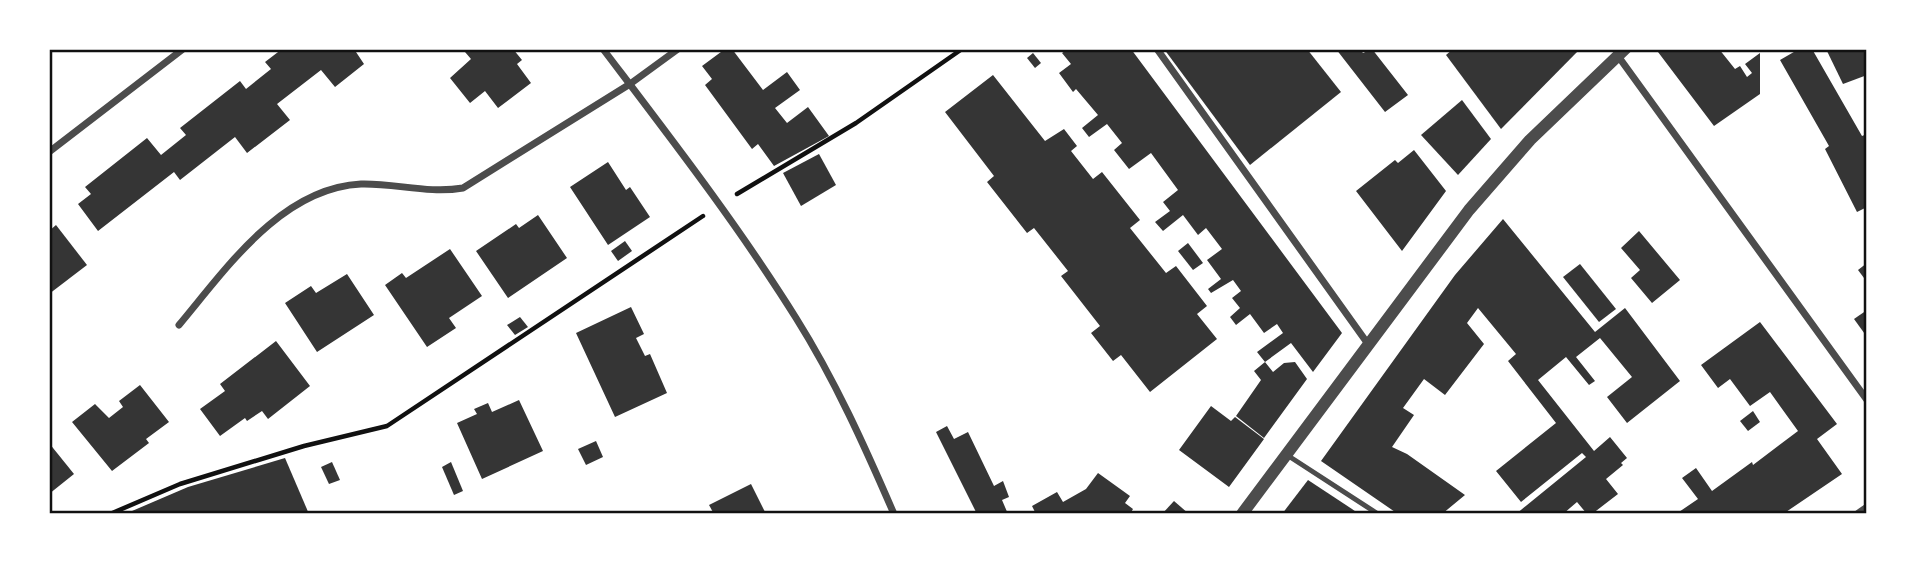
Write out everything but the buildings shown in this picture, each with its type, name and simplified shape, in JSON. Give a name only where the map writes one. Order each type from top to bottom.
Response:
[{"type":"street","points":[[49,152],[183,49]]},
{"type":"street","points":[[603,49],[719,205],[796,318],[832,380],[894,514]]},
{"type":"street","points":[[178,325],[227,268],[269,226],[316,194],[360,184],[437,190],[463,188],[630,84],[678,49]]},
{"type":"street","points":[[1157,49],[1368,344]]},
{"type":"street","points":[[1242,514],[1500,172],[1621,52],[1867,400]]},
{"type":"street","points":[[1857,514],[1867,507]]},
{"type":"lane","points":[[1287,455],[1378,514]]},
{"type":"path","points":[[110,514],[180,484],[304,446],[387,426],[719,205],[856,123],[962,49]]}]
